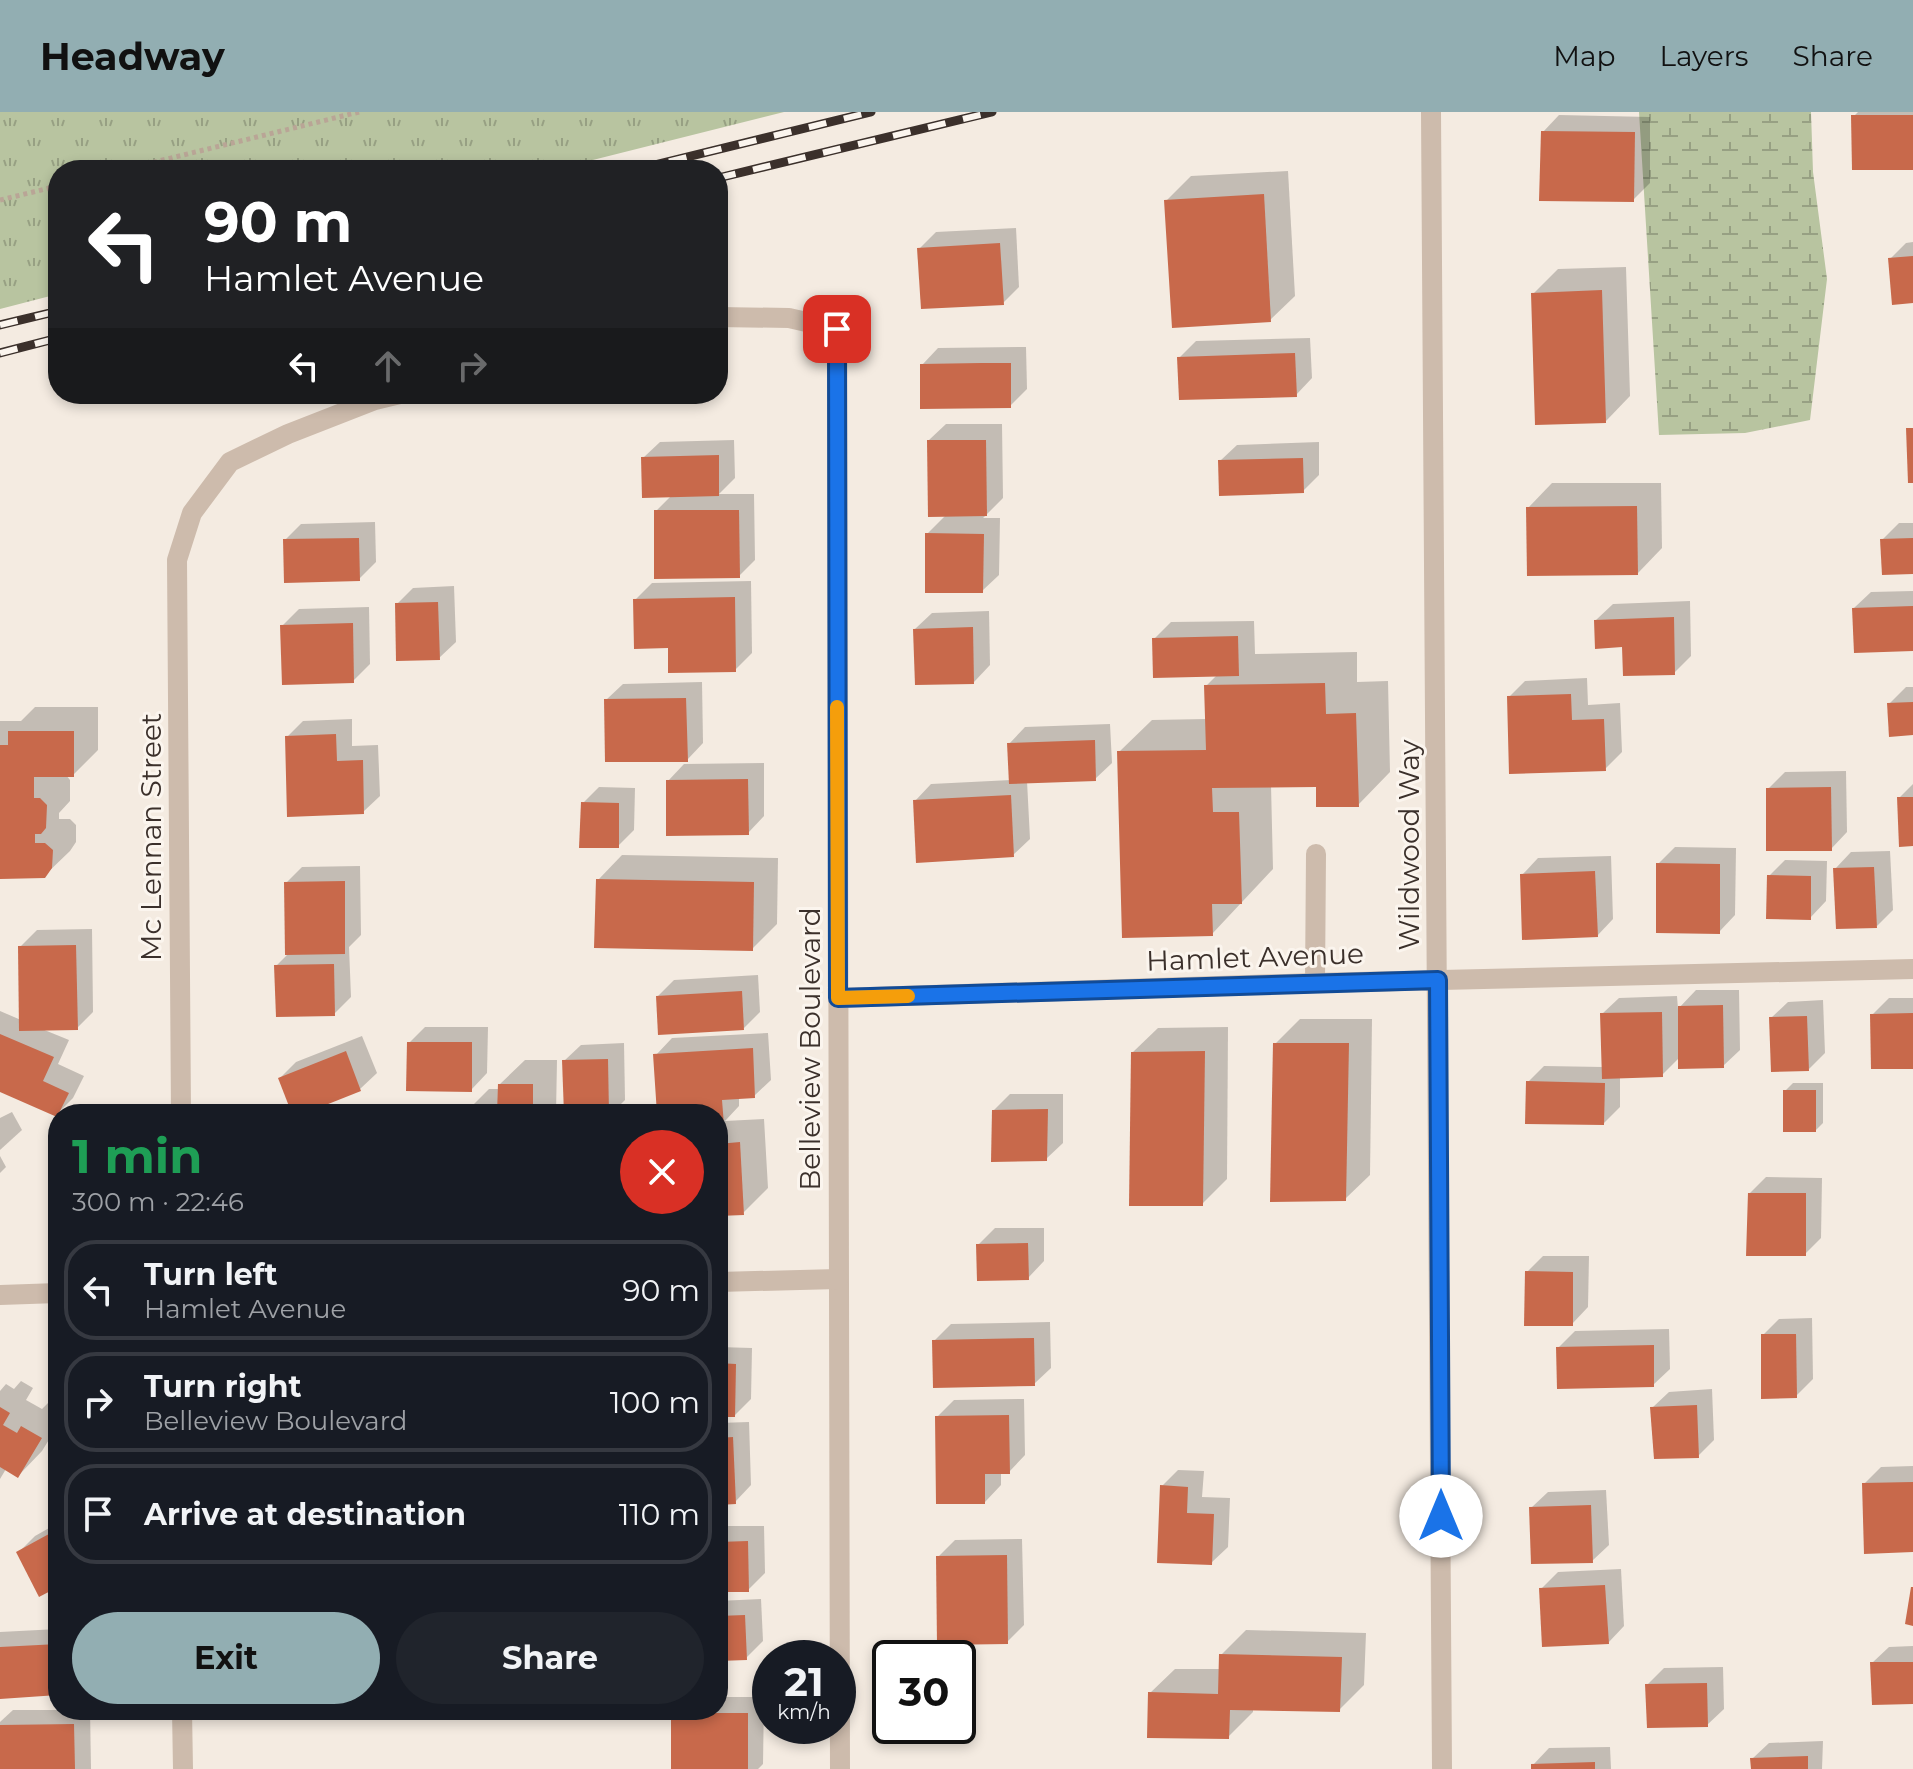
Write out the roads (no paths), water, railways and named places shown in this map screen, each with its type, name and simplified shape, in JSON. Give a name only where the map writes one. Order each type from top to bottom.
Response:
[{"type":"street","name":"Wildwood Way","points":[[1431,112],[1442,1769]]},
{"type":"street","name":"Belleview Boulevard","points":[[728,317],[789,318],[837,329],[840,1769]]},
{"type":"street","name":"Mc Lennan Street","points":[[181,1104],[177,560],[192,513],[230,462],[288,434],[365,404]]},
{"type":"street","points":[[1315,983],[1316,854]]},
{"type":"street","name":"Hamlet Avenue","points":[[838,998],[1913,969]]},
{"type":"street","points":[[728,1282],[838,1279]]},
{"type":"street","points":[[0,1295],[48,1293]]},
{"type":"street","points":[[182,1720],[183,1769]]},
{"type":"railway","points":[[675,160],[871,112]]},
{"type":"railway","points":[[728,176],[992,112]]},
{"type":"railway","points":[[0,325],[48,313]]},
{"type":"railway","points":[[0,353],[48,341]]}]
